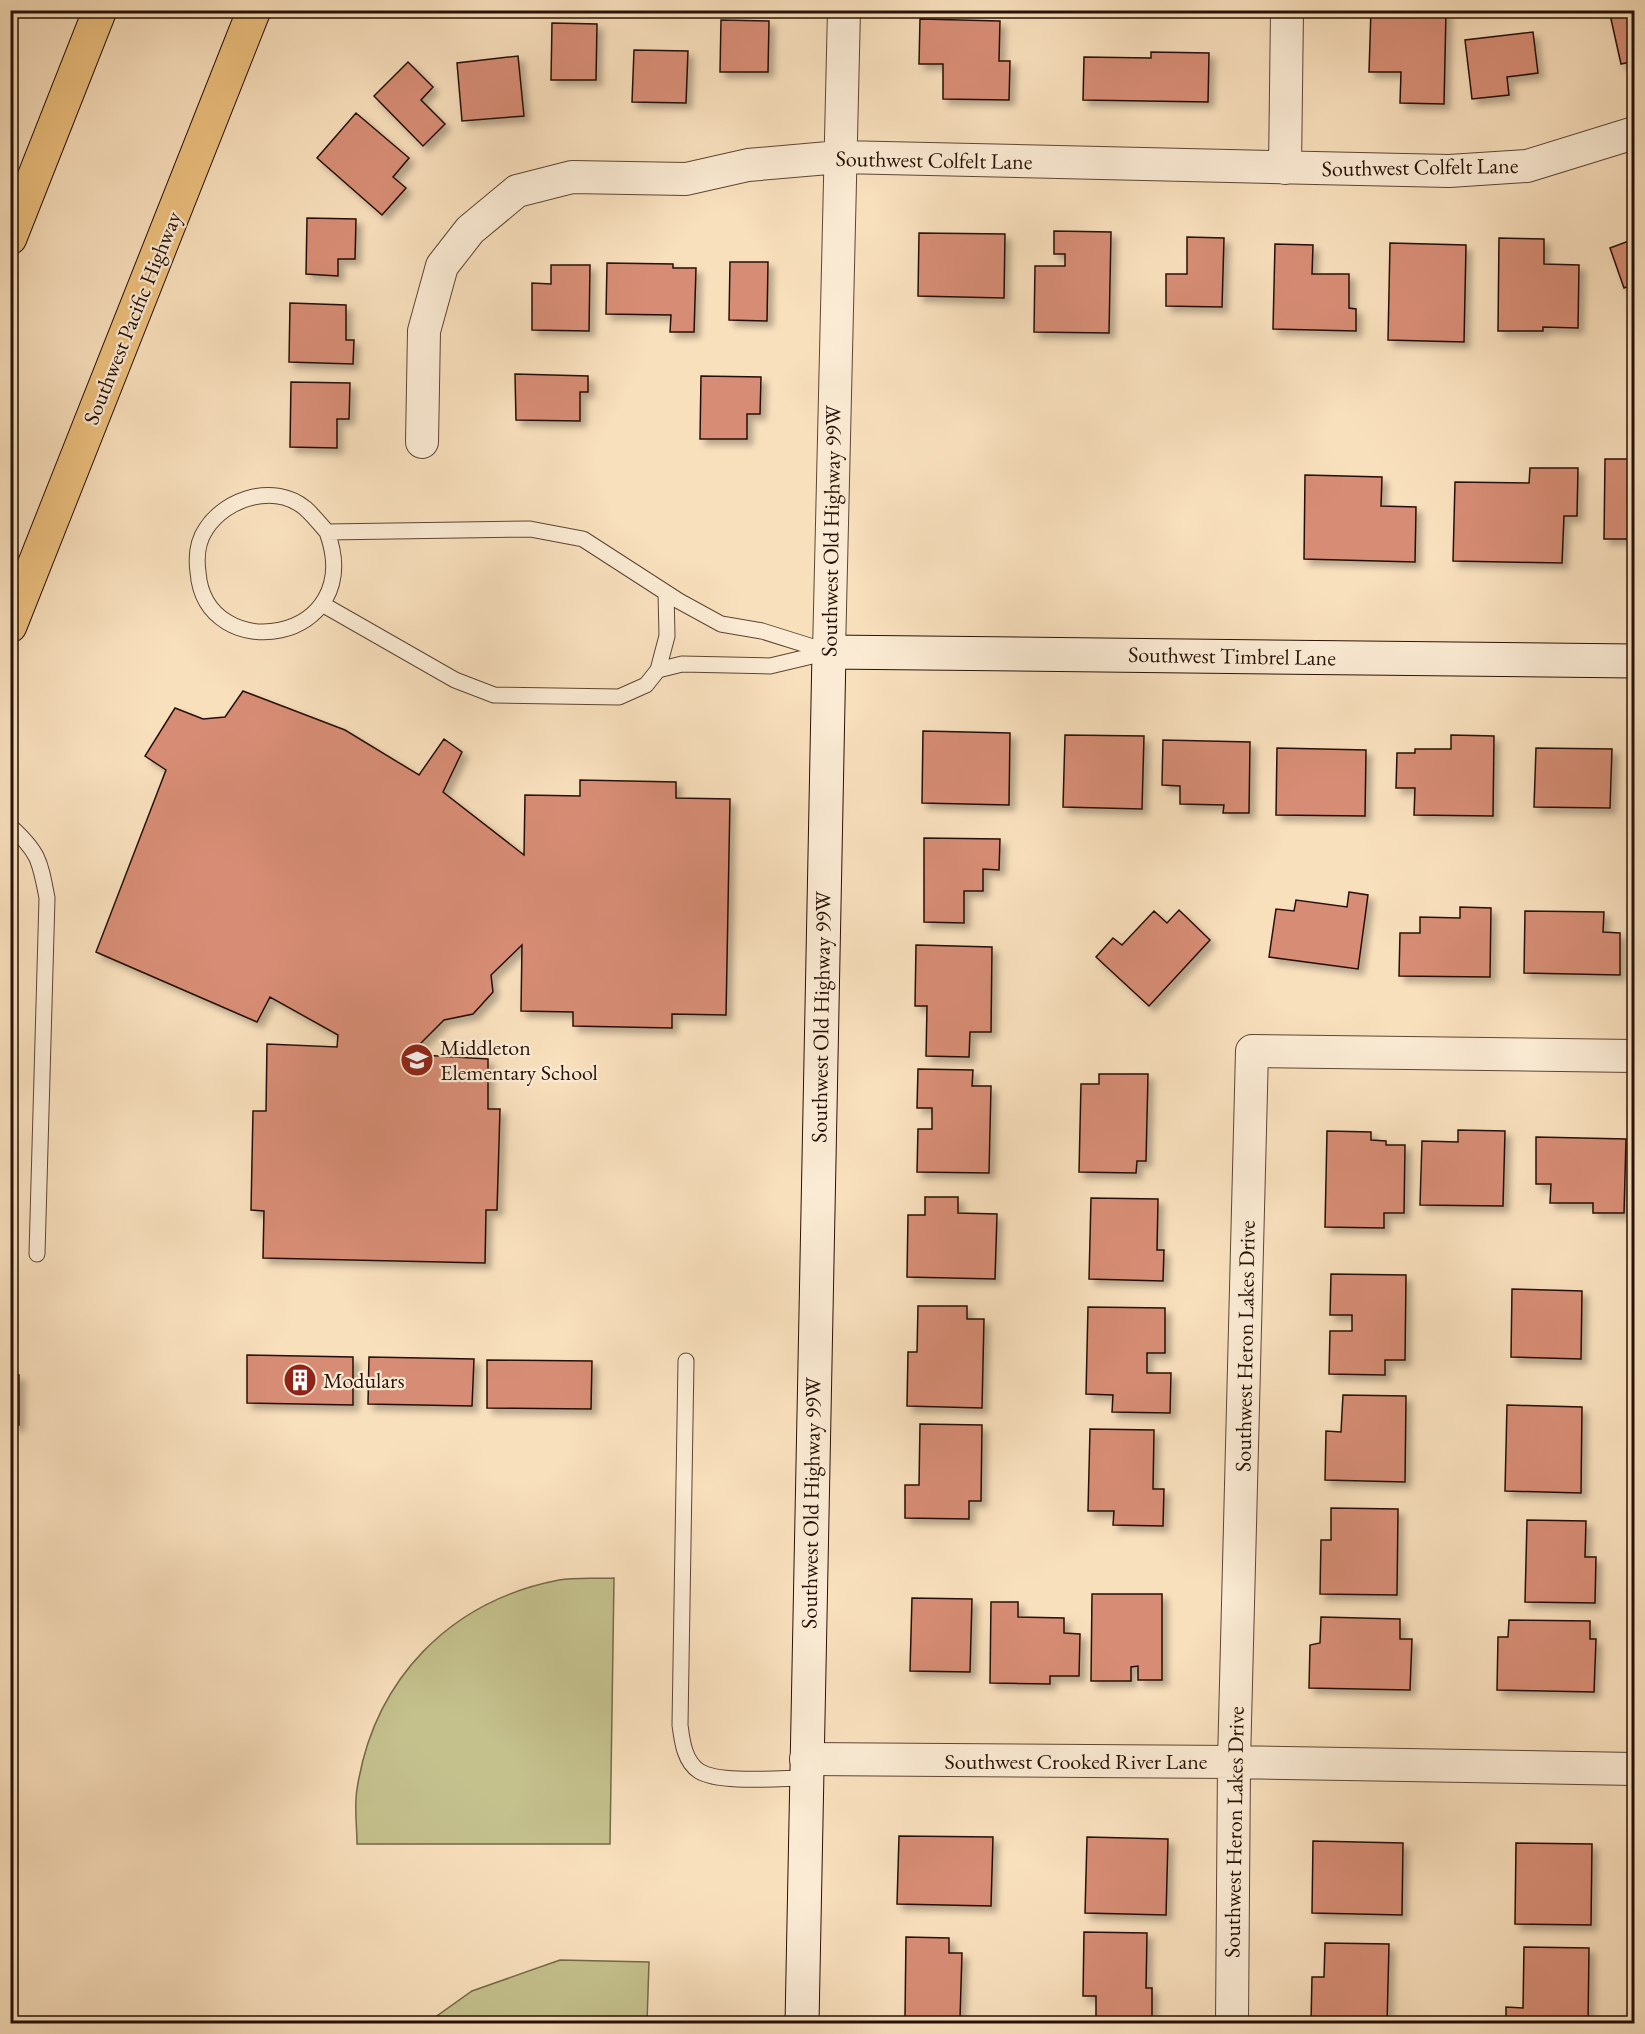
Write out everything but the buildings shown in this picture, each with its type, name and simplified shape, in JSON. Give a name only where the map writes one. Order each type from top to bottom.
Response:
[{"type":"highway","points":[[10,238],[100,10]]},
{"type":"highway","name":"Southwest Pacific Highway","points":[[10,626],[254,10]]},
{"type":"street","name":"Southwest Old Highway 99W","points":[[802,2024],[844,10]]},
{"type":"street","points":[[1285,168],[1287,10]]},
{"type":"street","name":"Southwest Colfelt Lane","points":[[422,442],[424,331],[442,266],[470,230],[517,191],[572,177],[686,179],[748,165],[840,157],[1449,171],[1527,166],[1635,133]]},
{"type":"street","name":"Southwest Timbrel Lane","points":[[829,652],[1635,661]]},
{"type":"street","name":"Southwest Heron Lakes Drive","points":[[1232,2024],[1234,1762],[1252,1051],[1635,1056]]},
{"type":"street","name":"Southwest Crooked River Lane","points":[[806,1768],[1234,1762],[1635,1769]]},
{"type":"lane","points":[[276,496],[304,507],[327,532],[333,550],[334,568],[331,584],[321,604],[302,623],[276,633],[259,633],[233,625],[212,608],[199,585],[196,553],[204,531],[216,515],[240,499],[276,496]]},
{"type":"lane","points":[[327,532],[530,529],[583,539],[666,593],[721,624],[762,631],[829,652]]},
{"type":"lane","points":[[321,604],[455,680],[494,695],[619,697],[646,686],[658,670],[667,636],[666,593]]},
{"type":"lane","points":[[658,670],[682,664],[770,666],[829,652]]},
{"type":"lane","points":[[10,826],[28,842],[40,860],[48,898],[37,1254]]},
{"type":"lane","points":[[686,1361],[680,1725],[684,1751],[699,1771],[731,1779],[806,1768]]},
{"type":"shaded area","points":[[614,1578],[610,1844],[357,1844],[356,1796],[366,1749],[380,1713],[400,1680],[424,1651],[452,1626],[484,1606],[520,1590],[566,1579]]},
{"type":"shaded area","points":[[560,1960],[649,1962],[647,2023],[427,2023],[472,1991]]},
{"type":"place","name":"Middleton Elementary School","points":[[417,1060]]},
{"type":"place","name":"Modulars","points":[[300,1380]]}]
